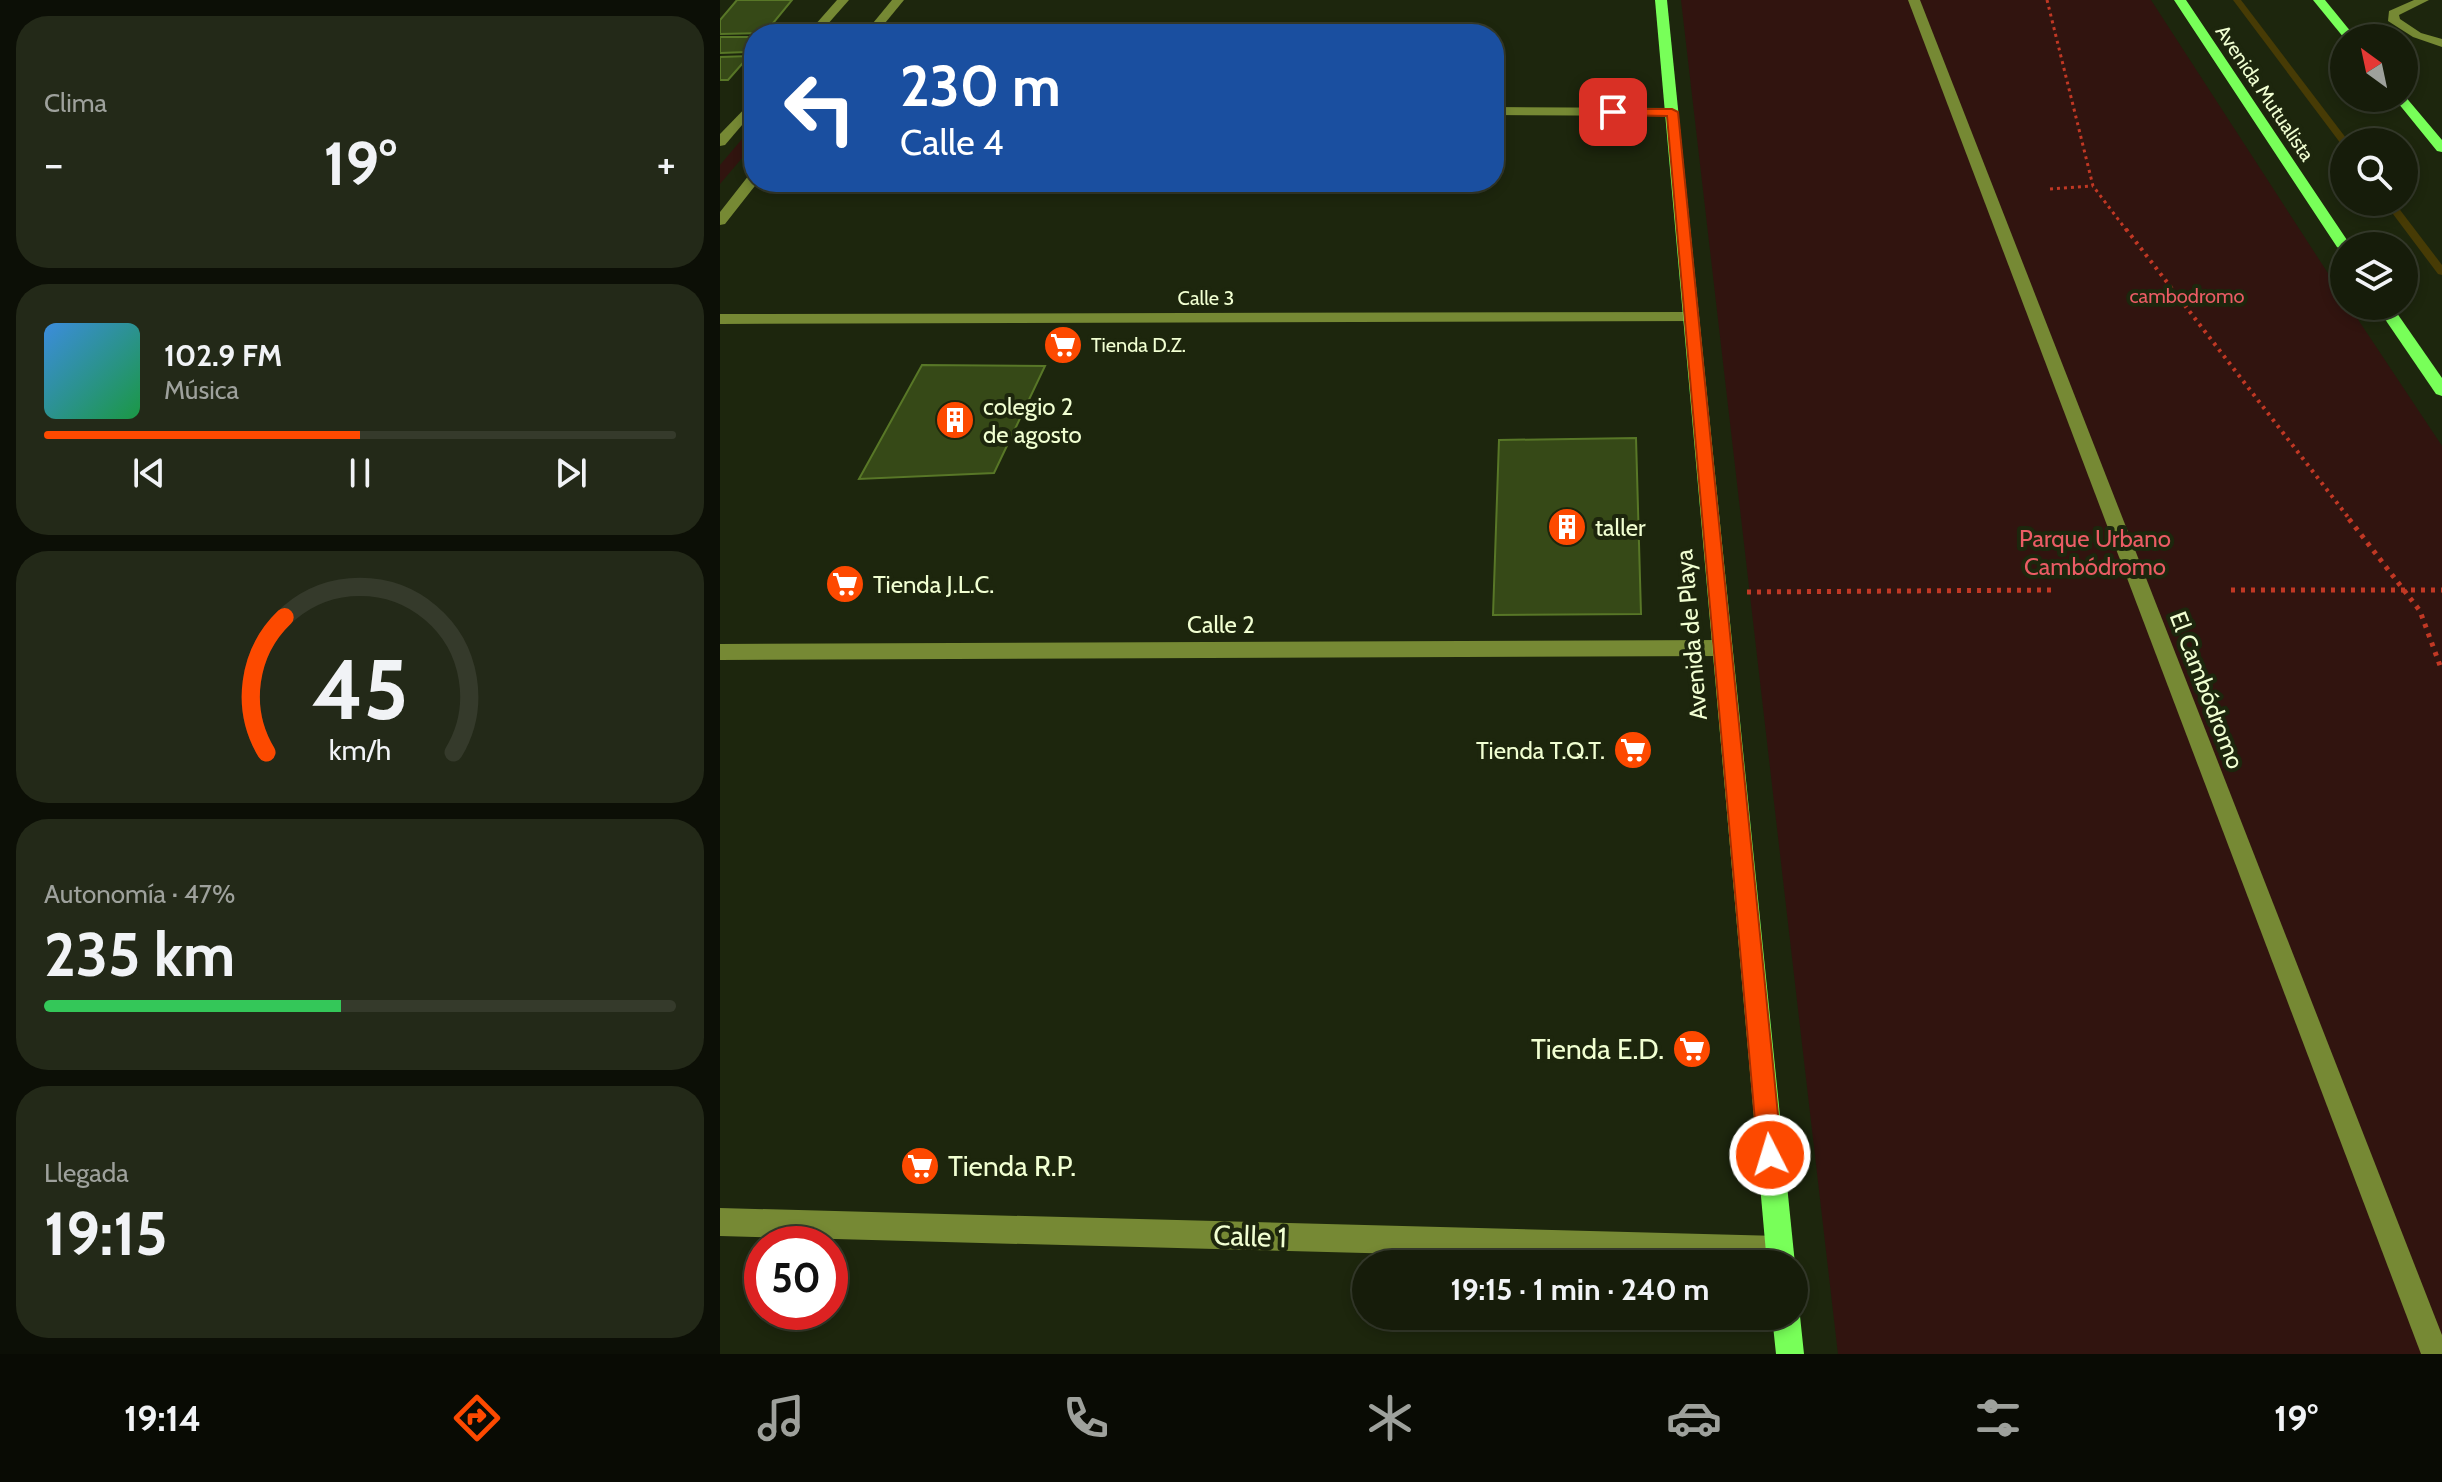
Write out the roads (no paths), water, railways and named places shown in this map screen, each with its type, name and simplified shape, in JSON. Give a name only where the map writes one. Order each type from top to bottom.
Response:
[{"type":"main road","name":"Avenida de Playa","points":[[1661,0],[1779,1250]]},
{"type":"main road","name":"Avenida Mutualista","points":[[2180,0],[2334,232]]},
{"type":"main road","points":[[2319,0],[2339,24]]},
{"type":"main road","points":[[2412,112],[2442,148]]},
{"type":"main road","points":[[2394,320],[2442,390]]},
{"type":"main road","points":[[1787,1330],[1790,1354]]},
{"type":"street","points":[[822,24],[843,0]]},
{"type":"street","points":[[878,24],[898,0]]},
{"type":"street","name":"El Cambódromo","points":[[1914,0],[2435,1354]]},
{"type":"street","points":[[2423,0],[2393,13],[2394,21],[2417,35],[2442,43]]},
{"type":"street","points":[[1504,111],[1672,112]]},
{"type":"street","points":[[720,142],[744,114]]},
{"type":"street","points":[[720,221],[744,191]]},
{"type":"street","name":"Calle 3","points":[[720,319],[1691,317]]},
{"type":"street","name":"Calle 2","points":[[720,652],[1722,648]]},
{"type":"street","name":"Calle 1","points":[[720,1222],[1568,1250]]},
{"type":"waterway","points":[[2237,0],[2333,128]]},
{"type":"waterway","points":[[2400,216],[2442,272]]},
{"type":"place","name":"Tienda D.Z.","points":[[1063,345]]},
{"type":"place","name":"colegio 2 de agosto","points":[[955,420]]},
{"type":"place","name":"taller","points":[[1567,527]]},
{"type":"place","name":"Tienda J.L.C.","points":[[845,584]]},
{"type":"place","name":"Tienda T.Q.T.","points":[[1633,750]]},
{"type":"place","name":"Tienda E.D.","points":[[1692,1049]]},
{"type":"place","name":"Tienda R.P.","points":[[920,1166]]},
{"type":"park label","name":"cambodromo","points":[[2187,296]]},
{"type":"park label","name":"Parque Urbano Cambódromo","points":[[2095,552]]}]
